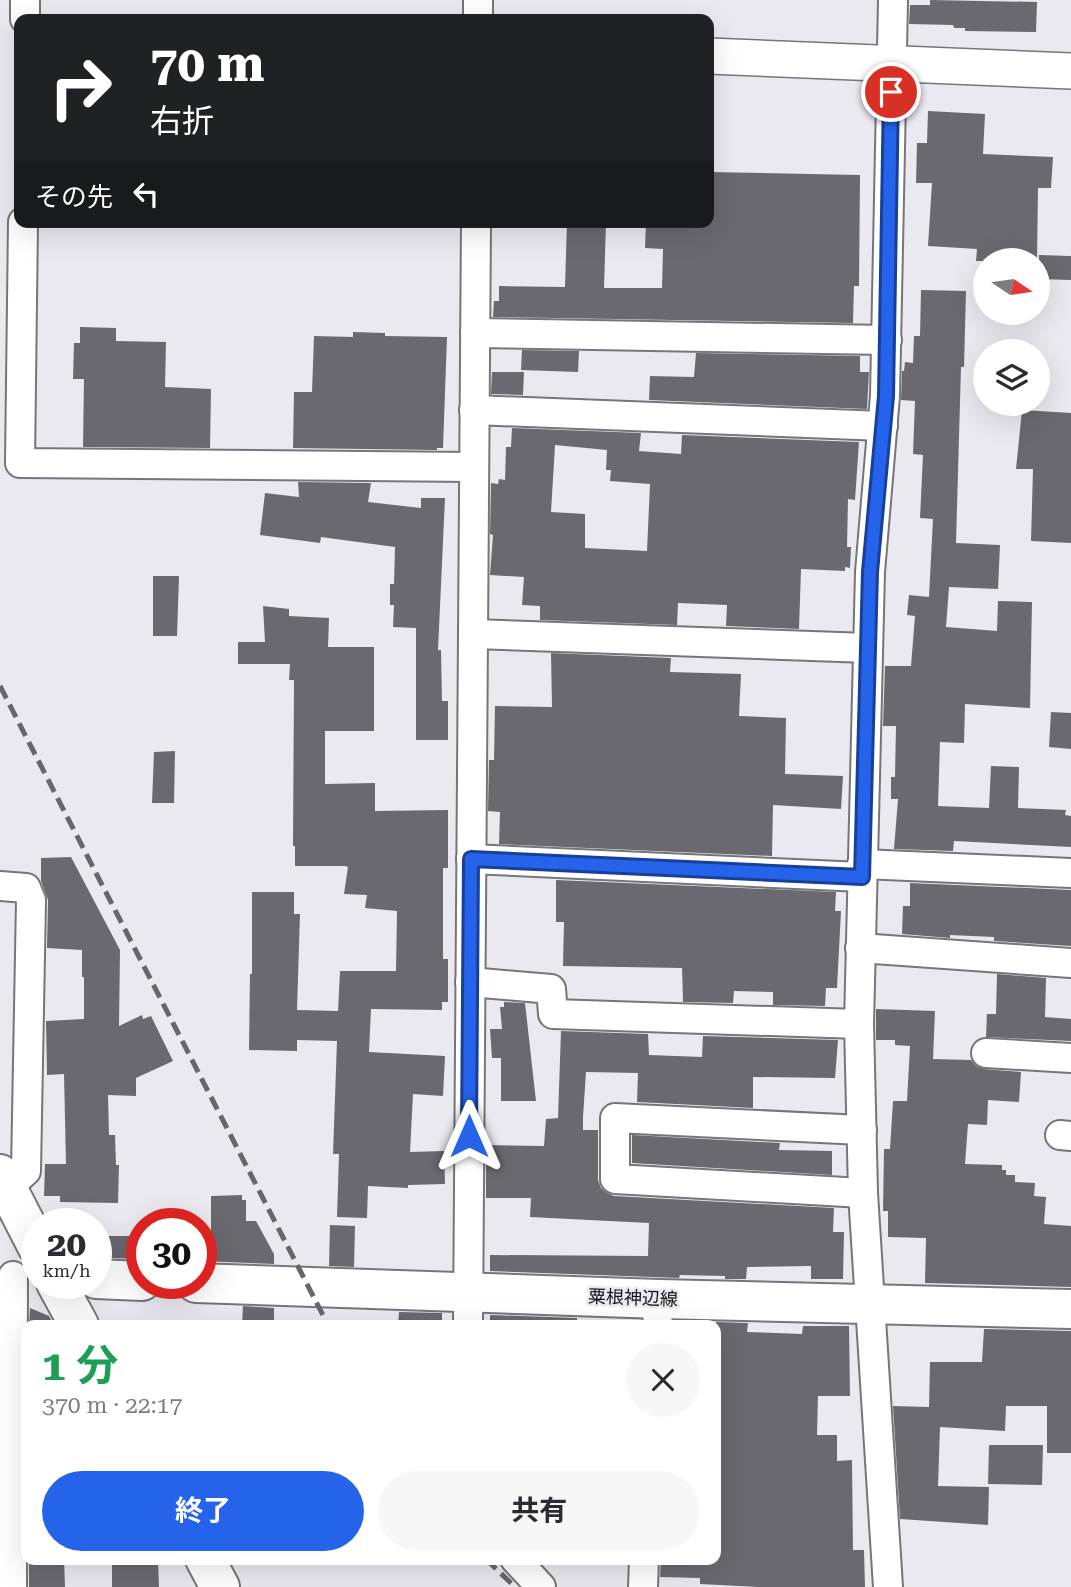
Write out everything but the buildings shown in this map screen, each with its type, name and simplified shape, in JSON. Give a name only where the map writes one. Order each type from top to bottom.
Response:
[{"type":"main road","points":[[4,1181],[21,1214]]},
{"type":"main road","name":"粟根神辺線","points":[[217,1285],[468,1308],[658,1312],[872,1305],[1071,1309]]},
{"type":"main road","points":[[65,1299],[76,1320]]},
{"type":"main road","points":[[208,1565],[220,1587]]},
{"type":"street","points":[[888,1587],[863,1193],[859,1024],[870,572],[883,426],[887,340],[893,0]]},
{"type":"street","points":[[714,56],[1071,71]]},
{"type":"street","points":[[23,228],[20,463],[474,467]]},
{"type":"street","points":[[468,1308],[476,228]]},
{"type":"street","points":[[475,333],[887,340]]},
{"type":"street","points":[[474,410],[883,426]]},
{"type":"street","points":[[472,634],[868,648]]},
{"type":"street","points":[[471,859],[862,871],[1071,873]]},
{"type":"street","points":[[0,886],[26,888],[31,900],[26,1171],[4,1181]]},
{"type":"street","points":[[860,948],[1071,962]]},
{"type":"street","points":[[470,982],[551,989],[553,1014],[859,1024]]},
{"type":"street","points":[[986,1053],[1071,1058]]},
{"type":"street","points":[[862,1130],[615,1118],[615,1178],[863,1193]]},
{"type":"street","points":[[12,1587],[7,1463],[17,1276]]},
{"type":"street","points":[[521,1565],[541,1587]]},
{"type":"street","points":[[643,1587],[644,1565]]},
{"type":"railway","points":[[0,686],[325,1320]]},
{"type":"railway","points":[[492,1565],[515,1587]]},
{"type":"route","points":[[469,1136],[471,859],[862,877],[870,572],[886,396],[891,92]]}]
